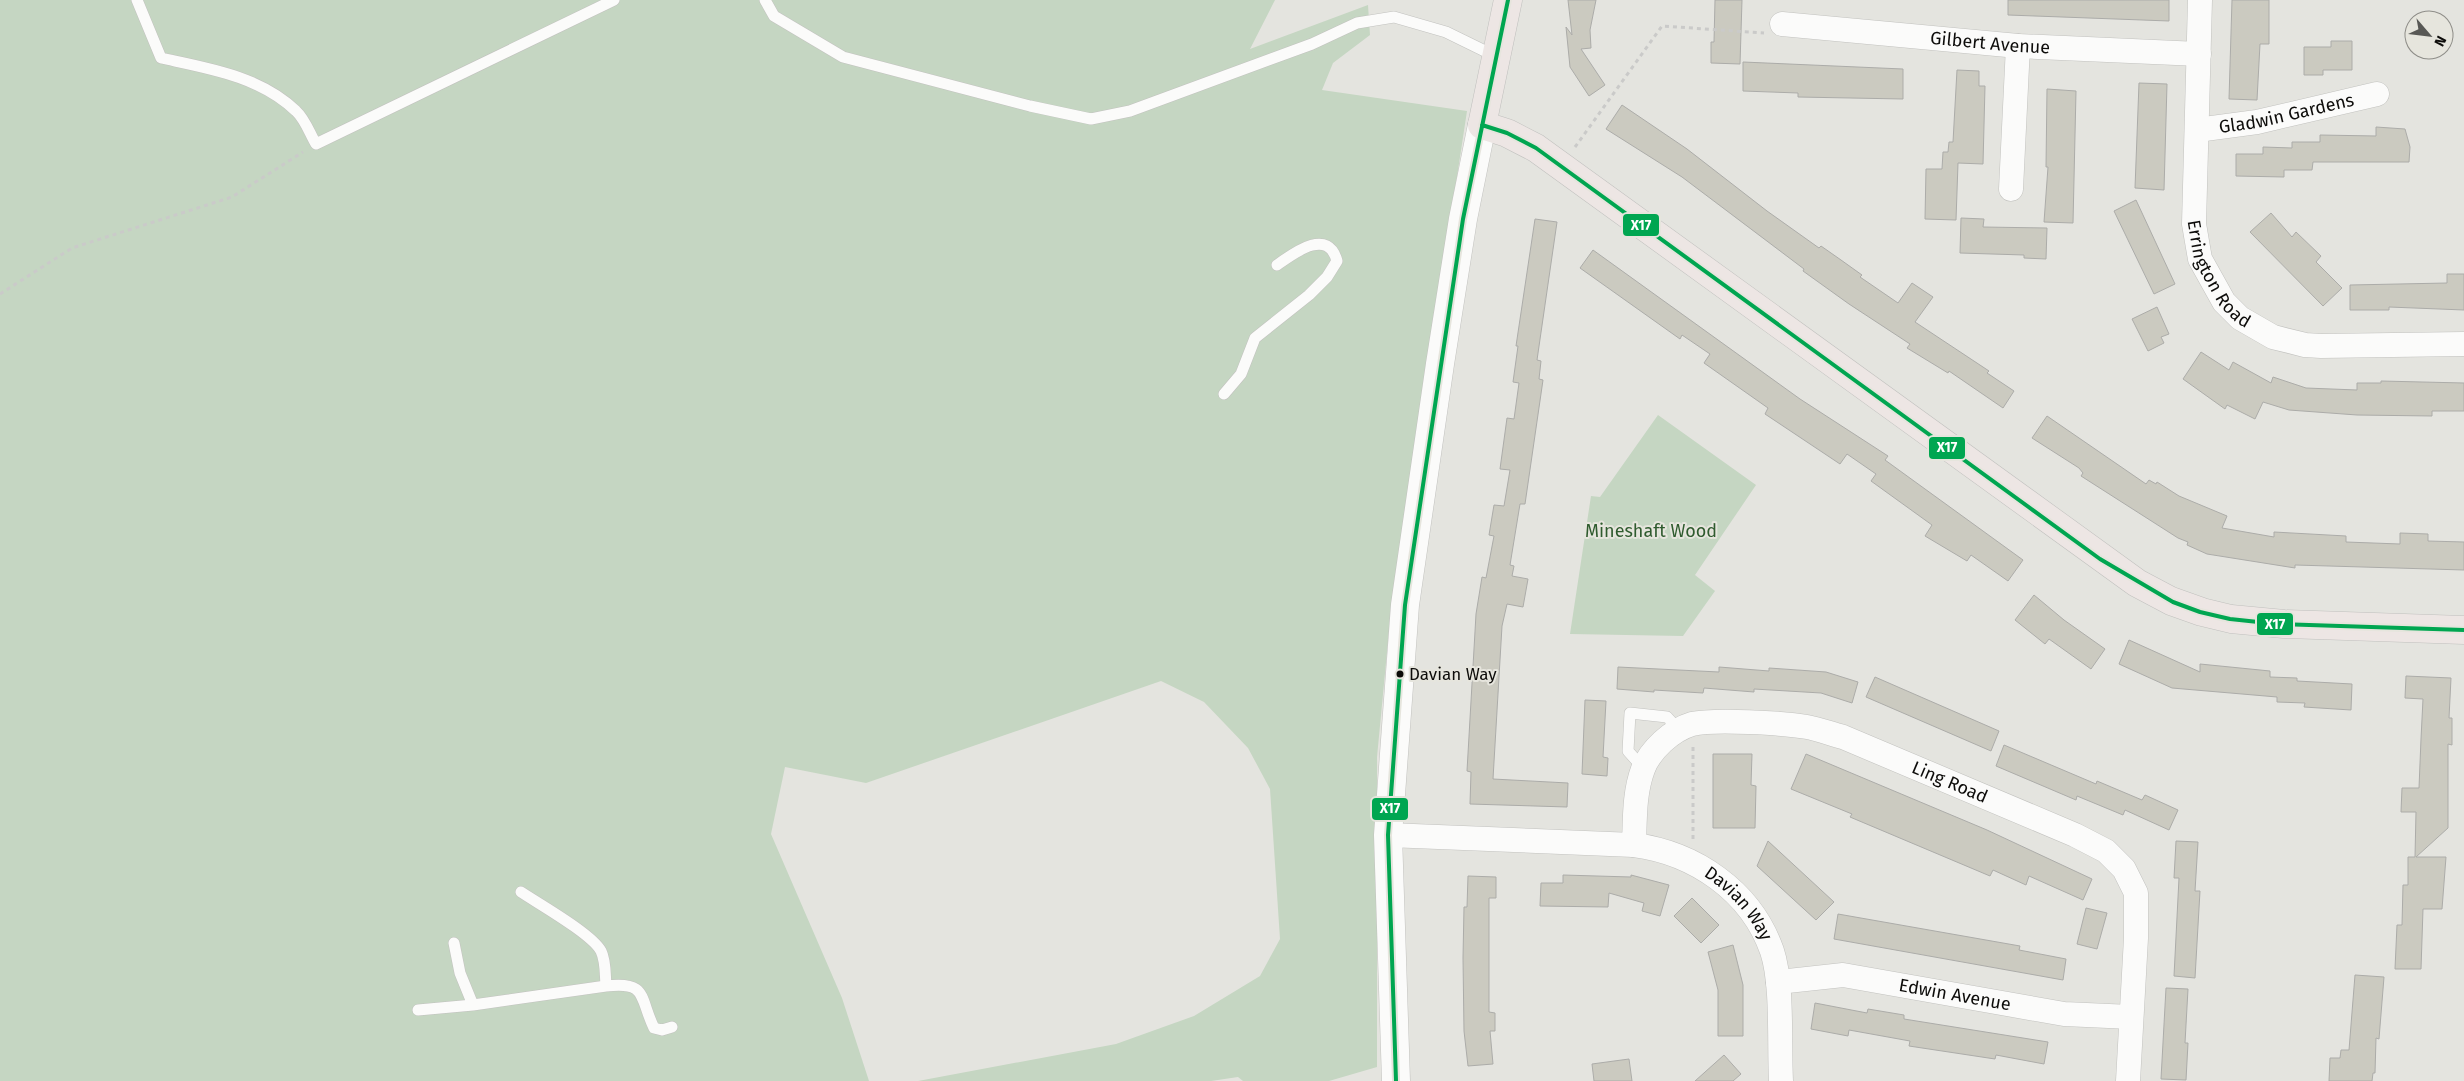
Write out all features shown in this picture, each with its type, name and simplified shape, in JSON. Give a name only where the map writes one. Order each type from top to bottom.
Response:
[{"type":"main road","points":[[1508,0],[1482,125],[1507,132],[1529,143],[2100,559],[2136,583],[2171,601],[2202,612],[2231,619],[2284,624],[2464,630]]},
{"type":"street","name":"Errington Road","points":[[2200,0],[2194,224],[2200,259],[2224,302],[2240,318],[2273,337],[2305,345],[2464,344]]},
{"type":"street","name":"Gilbert Avenue","points":[[1782,24],[2018,46],[2199,54]]},
{"type":"street","points":[[2011,189],[2018,46]]},
{"type":"street","name":"Gladwin Gardens","points":[[2197,130],[2258,122],[2377,94]]},
{"type":"street","points":[[1396,1081],[1388,835],[1406,605],[1441,354],[1463,219],[1482,125]]},
{"type":"street","name":"Ling Road","points":[[1686,727],[1719,722],[1806,727],[1843,737],[2075,835],[2106,851],[2124,869],[2136,893],[2128,1081]]},
{"type":"street","points":[[1634,844],[1637,793],[1644,768],[1654,751],[1686,727]]},
{"type":"street","name":"Davian Way","points":[[1388,835],[1634,844],[1655,848],[1694,862],[1720,880],[1743,901],[1756,920],[1772,952],[1778,982],[1781,1081]]},
{"type":"street","name":"Edwin Avenue","points":[[1778,982],[1843,975],[2064,1014],[2131,1017]]},
{"type":"lane","points":[[138,0],[161,58],[229,73],[274,94],[297,112],[316,144],[614,0]]},
{"type":"lane","points":[[765,0],[774,16],[843,57],[1030,106],[1091,119],[1130,111],[1312,44],[1358,23],[1394,17],[1446,32],[1495,56]]},
{"type":"lane","points":[[1224,394],[1241,374],[1255,338],[1314,290],[1327,277],[1337,261],[1334,251],[1327,245],[1315,244],[1298,251],[1276,265]]},
{"type":"lane","points":[[1644,768],[1628,751],[1630,713],[1667,717],[1686,727]]},
{"type":"lane","points":[[521,892],[596,944],[600,950],[605,968],[606,986]]},
{"type":"lane","points":[[454,943],[460,973],[474,1005]]},
{"type":"lane","points":[[418,1010],[474,1005],[630,984],[638,990],[654,1028],[662,1030],[672,1028]]},
{"type":"path","points":[[1561,166],[1662,26],[1764,32],[1782,24]]},
{"type":"path","points":[[0,294],[72,248],[232,197],[316,144]]},
{"type":"path","points":[[1686,727],[1694,862]]},
{"type":"green space","points":[[0,0],[1275,0],[1250,49],[1368,5],[1370,35],[1333,63],[1322,90],[1467,111],[1391,610],[1377,757],[1377,1067],[1329,1081],[1243,1081],[1238,1077],[1211,1081],[918,1081],[1116,1044],[1194,1016],[1260,976],[1280,939],[1270,789],[1248,748],[1204,702],[1161,681],[866,783],[785,767],[771,834],[842,998],[869,1081],[0,1081]]},
{"type":"green space","name":"Mineshaft Wood","points":[[1658,415],[1756,485],[1695,575],[1715,591],[1683,636],[1570,634],[1591,496],[1600,497]]},
{"type":"building","points":[[1568,0],[1596,0],[1590,30],[1591,48],[1581,49],[1605,85],[1589,96],[1570,67],[1566,27],[1572,35]]},
{"type":"building","points":[[1715,0],[1742,0],[1740,64],[1711,63],[1711,42],[1714,42]]},
{"type":"building","points":[[2008,0],[2169,0],[2169,21],[2008,15]]},
{"type":"building","points":[[2232,0],[2269,0],[2269,44],[2260,44],[2257,100],[2229,99]]},
{"type":"building","points":[[2331,41],[2352,41],[2352,70],[2323,70],[2323,75],[2304,75],[2304,47],[2331,47]]},
{"type":"building","points":[[1743,62],[1903,69],[1903,99],[1798,97],[1798,93],[1743,91]]},
{"type":"building","points":[[1957,70],[1979,71],[1979,86],[1985,86],[1983,164],[1958,163],[1956,220],[1925,219],[1926,169],[1942,169],[1943,152],[1948,152],[1949,142],[1953,142]]},
{"type":"building","points":[[2139,83],[2167,84],[2164,190],[2135,188]]},
{"type":"building","points":[[2047,89],[2076,91],[2073,223],[2044,222],[2048,167],[2046,167]]},
{"type":"building","points":[[1622,105],[1687,149],[1767,211],[1819,248],[1821,246],[1841,260],[1862,275],[1860,277],[1898,303],[1912,283],[1933,297],[1915,322],[1989,371],[1987,373],[2014,391],[2003,408],[1949,371],[1948,373],[1907,348],[1910,344],[1803,271],[1804,269],[1682,177],[1606,129]]},
{"type":"building","points":[[2376,127],[2405,129],[2410,147],[2409,162],[2313,162],[2312,170],[2284,170],[2284,177],[2236,176],[2236,154],[2263,154],[2263,147],[2292,148],[2292,142],[2320,142],[2320,135],[2376,136]]},
{"type":"building","points":[[2136,200],[2175,284],[2154,294],[2114,211]]},
{"type":"building","points":[[2271,213],[2292,237],[2296,232],[2321,256],[2316,262],[2342,288],[2323,306],[2250,232]]},
{"type":"building","points":[[1961,218],[1984,219],[1983,227],[2047,228],[2046,259],[2024,258],[2024,255],[1960,253]]},
{"type":"building","points":[[1535,219],[1557,222],[1537,360],[1541,361],[1539,379],[1543,380],[1525,504],[1520,504],[1510,565],[1514,566],[1512,576],[1528,579],[1523,607],[1507,604],[1502,626],[1493,779],[1568,783],[1567,807],[1470,804],[1471,772],[1467,771],[1476,614],[1482,577],[1486,578],[1494,536],[1489,535],[1494,505],[1504,506],[1510,470],[1500,469],[1507,418],[1514,419],[1519,383],[1513,382],[1518,346],[1516,346]]},
{"type":"building","points":[[1593,250],[1800,399],[1888,456],[1885,460],[2023,560],[2008,581],[1971,555],[1967,561],[1925,536],[1932,525],[1871,481],[1876,474],[1847,454],[1840,464],[1765,414],[1768,408],[1704,363],[1710,354],[1682,335],[1680,339],[1580,268]]},
{"type":"building","points":[[2447,274],[2464,274],[2464,310],[2389,307],[2389,310],[2350,310],[2350,285],[2447,283]]},
{"type":"building","points":[[2157,307],[2169,334],[2161,337],[2164,343],[2148,351],[2132,319]]},
{"type":"building","points":[[2201,352],[2229,370],[2233,362],[2271,383],[2273,377],[2306,388],[2357,390],[2357,383],[2381,383],[2381,381],[2464,383],[2464,411],[2432,411],[2432,416],[2357,415],[2289,410],[2263,402],[2255,419],[2227,405],[2225,409],[2183,379]]},
{"type":"building","points":[[2047,416],[2146,484],[2149,480],[2156,484],[2157,482],[2179,496],[2227,516],[2222,528],[2274,537],[2274,532],[2346,536],[2346,542],[2400,544],[2400,533],[2428,534],[2428,541],[2464,542],[2464,570],[2295,565],[2295,568],[2207,554],[2187,545],[2188,542],[2178,538],[2081,476],[2083,473],[2079,468],[2032,438]]},
{"type":"building","points":[[2034,595],[2064,620],[2105,649],[2091,669],[2049,639],[2045,644],[2015,620]]},
{"type":"building","points":[[2129,640],[2200,672],[2200,664],[2270,671],[2270,677],[2297,678],[2297,681],[2352,684],[2351,710],[2304,707],[2305,703],[2277,702],[2277,697],[2172,688],[2119,664]]},
{"type":"building","points":[[1618,667],[1719,672],[1719,667],[1769,671],[1769,668],[1826,672],[1858,682],[1852,703],[1821,693],[1754,689],[1754,692],[1704,688],[1703,693],[1654,690],[1654,692],[1617,689]]},
{"type":"building","points":[[2406,676],[2451,678],[2449,718],[2452,718],[2452,745],[2448,744],[2448,828],[2416,857],[2446,857],[2442,909],[2423,909],[2421,969],[2395,969],[2397,925],[2402,925],[2403,885],[2408,885],[2408,857],[2415,857],[2416,812],[2401,812],[2402,788],[2419,788],[2423,699],[2405,698]]},
{"type":"building","points":[[1875,677],[1999,731],[1991,751],[1866,697]]},
{"type":"building","points":[[1585,700],[1606,701],[1603,757],[1608,758],[1607,776],[1582,774]]},
{"type":"building","points":[[2004,745],[2096,784],[2097,781],[2142,800],[2145,795],[2178,810],[2169,830],[2125,810],[2123,815],[2077,796],[2076,800],[1996,766]]},
{"type":"building","points":[[1713,754],[1752,754],[1751,785],[1756,786],[1755,828],[1713,828]]},
{"type":"building","points":[[1806,754],[1987,830],[2092,879],[2083,900],[2029,876],[2026,885],[1993,870],[1990,876],[1850,817],[1852,814],[1791,789]]},
{"type":"building","points":[[1768,841],[1834,902],[1816,920],[1757,866]]},
{"type":"building","points":[[2176,841],[2198,842],[2195,891],[2200,891],[2195,978],[2174,976],[2179,878],[2174,878]]},
{"type":"building","points":[[1563,875],[1631,877],[1631,875],[1669,885],[1660,916],[1642,911],[1644,903],[1609,893],[1608,907],[1540,906],[1541,883],[1563,883]]},
{"type":"building","points":[[1468,876],[1496,877],[1496,898],[1489,898],[1489,1012],[1495,1013],[1495,1031],[1490,1031],[1493,1064],[1468,1066],[1464,1031],[1463,958],[1464,907],[1467,907]]},
{"type":"building","points":[[1692,898],[1719,925],[1701,943],[1674,916]]},
{"type":"building","points":[[2086,908],[2107,913],[2097,949],[2077,944]]},
{"type":"building","points":[[1838,914],[2020,946],[2019,950],[2066,959],[2063,980],[1834,939]]},
{"type":"building","points":[[1733,945],[1743,985],[1743,1036],[1718,1036],[1718,990],[1708,952]]},
{"type":"building","points":[[2355,975],[2384,977],[2379,1039],[2376,1038],[2375,1073],[2373,1073],[2372,1081],[2329,1081],[2330,1058],[2340,1058],[2341,1050],[2349,1050]]},
{"type":"building","points":[[2166,988],[2188,989],[2185,1043],[2188,1043],[2186,1080],[2161,1079]]},
{"type":"building","points":[[1815,1003],[1867,1013],[1868,1009],[1904,1015],[1904,1019],[2048,1042],[2044,1064],[1996,1055],[1995,1059],[1909,1046],[1910,1041],[1849,1030],[1848,1036],[1811,1029]]},
{"type":"building","points":[[1724,1055],[1741,1074],[1733,1081],[1695,1081]]},
{"type":"building","points":[[1629,1059],[1632,1081],[1594,1081],[1592,1064]]},
{"type":"transit line","name":"X17","points":[[1396,1081],[1388,835],[1405,605],[1463,219],[1508,0]]},
{"type":"transit line","name":"X17","points":[[1482,125],[1507,133],[1536,148],[2100,559],[2173,602],[2200,612],[2230,619],[2277,624],[2464,630]]},
{"type":"place","name":"Davian Way","points":[[1400,674]]}]
